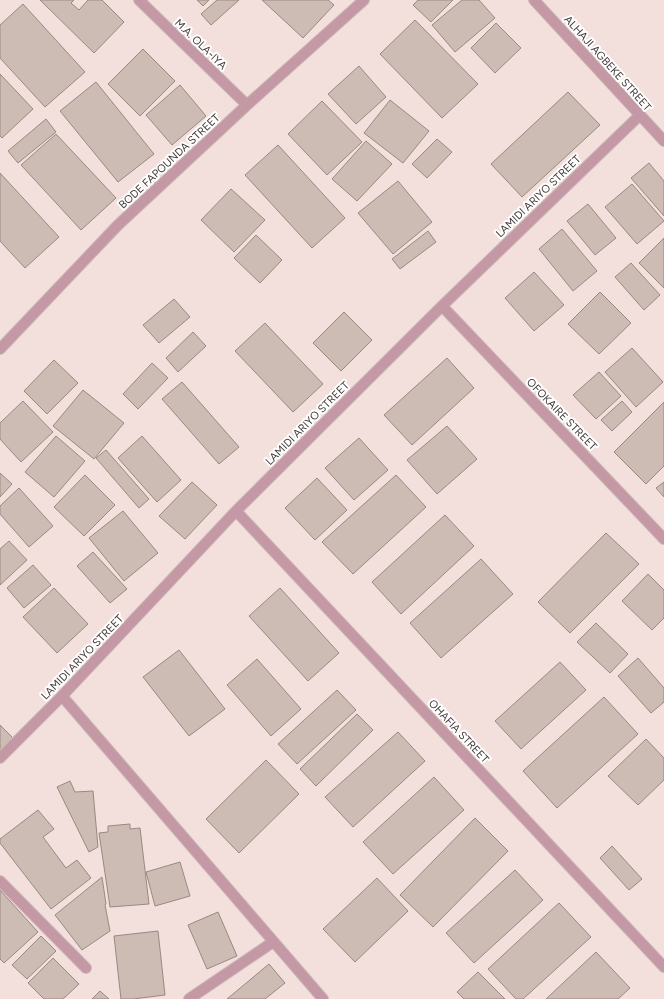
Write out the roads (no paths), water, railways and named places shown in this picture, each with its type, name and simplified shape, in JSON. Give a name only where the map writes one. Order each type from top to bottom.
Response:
[{"type":"street","name":"M.A. OLA-IYA","points":[[139,0],[247,105]]},
{"type":"street","name":"BODE FAPOUNDA STREET","points":[[0,349],[118,226],[247,105],[364,0]]},
{"type":"street","name":"ALHAJI AGBEKE STREET","points":[[534,0],[664,142]]},
{"type":"street","name":"LAMIDI ARIYO STREET","points":[[0,758],[62,696],[236,511],[442,306],[640,115]]},
{"type":"street","name":"OFOKAIRE STREET","points":[[442,306],[664,539]]},
{"type":"street","name":"OHAFIA STREET","points":[[236,511],[664,967]]},
{"type":"street","points":[[62,696],[323,999]]},
{"type":"street","points":[[0,881],[86,968]]},
{"type":"street","points":[[189,999],[273,942]]}]
